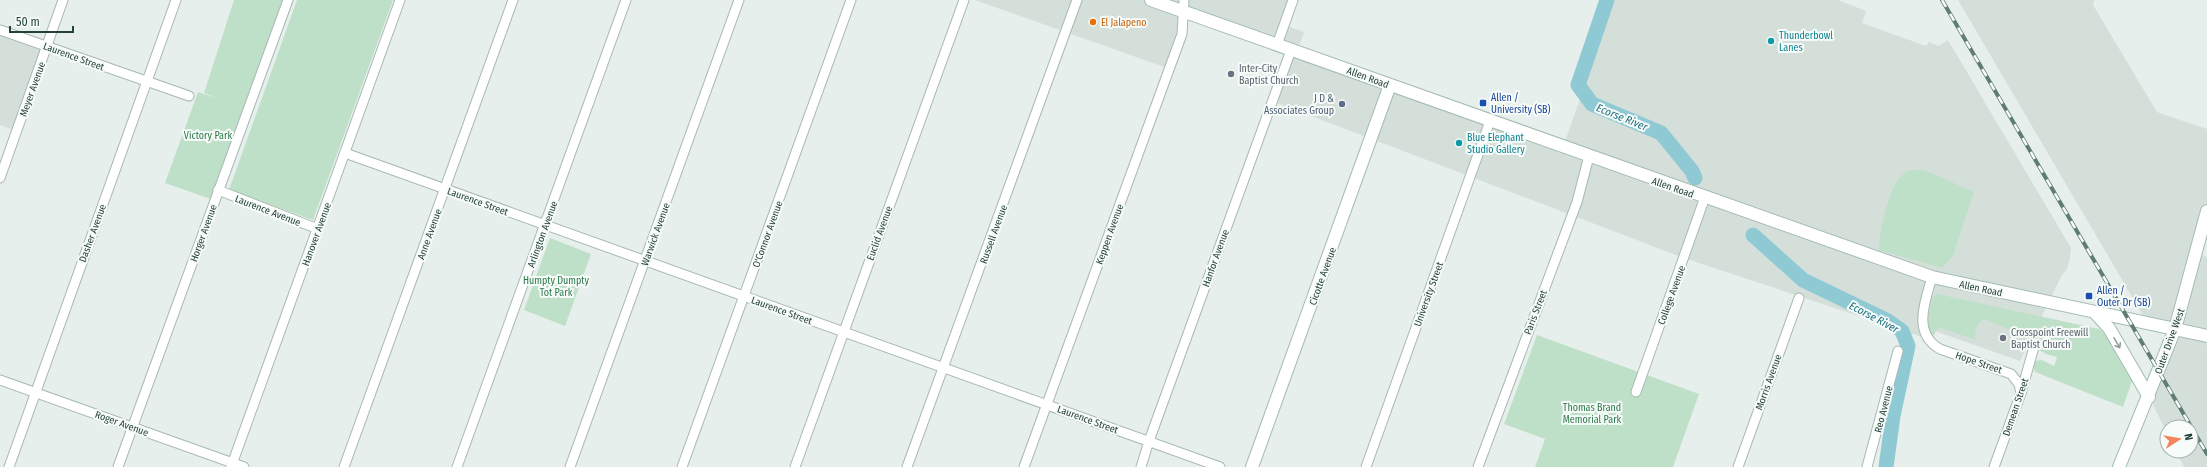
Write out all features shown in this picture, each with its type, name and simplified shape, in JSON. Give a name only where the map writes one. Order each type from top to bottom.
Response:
[{"type":"main road","name":"Allen Road","points":[[1151,0],[1184,6],[1277,45],[1705,198],[1932,277],[2207,336]]},
{"type":"main road","name":"Cicotte Avenue","points":[[1252,467],[1390,85]]},
{"type":"main road","name":"Outer Drive West","points":[[2119,467],[2149,397],[2175,329],[2207,211]]},
{"type":"main road","points":[[2094,312],[2109,328],[2149,397]]},
{"type":"street","name":"Meyer Avenue","points":[[0,178],[63,0]]},
{"type":"street","name":"Dasher Avenue","points":[[8,467],[176,0]]},
{"type":"street","name":"Horger Avenue","points":[[118,467],[288,0]]},
{"type":"street","name":"Hanover Avenue","points":[[232,465],[400,0]]},
{"type":"street","name":"Anne Avenue","points":[[344,467],[446,189],[513,0]]},
{"type":"street","name":"Arlington Avenue","points":[[457,467],[546,225],[626,0]]},
{"type":"street","name":"Warwick Avenue","points":[[570,467],[739,0]]},
{"type":"street","name":"O'Connor Avenue","points":[[682,467],[851,0]]},
{"type":"street","name":"Euclid Avenue","points":[[795,467],[964,0]]},
{"type":"street","name":"Russell Avenue","points":[[907,467],[1078,0]]},
{"type":"street","points":[[1277,45],[1293,0]]},
{"type":"street","name":"Keppen Avenue","points":[[1024,467],[1182,34],[1184,6]]},
{"type":"street","name":"Laurence Street","points":[[0,30],[147,82]]},
{"type":"street","name":"Hanfor Avenue","points":[[1141,467],[1149,441],[1291,50]]},
{"type":"street","points":[[147,82],[189,96]]},
{"type":"street","name":"University Street","points":[[1366,467],[1490,121]]},
{"type":"street","name":"Laurence Street","points":[[345,153],[1220,467]]},
{"type":"street","name":"Paris Street","points":[[1478,467],[1576,202],[1589,156]]},
{"type":"street","name":"Laurence Avenue","points":[[218,190],[318,229]]},
{"type":"street","name":"College Avenue","points":[[1636,392],[1705,198]]},
{"type":"street","name":"Hope Street","points":[[1932,277],[1923,309],[1922,324],[1928,339],[1940,349],[2011,374],[2019,384],[2021,394]]},
{"type":"street","name":"Morris Avenue","points":[[1738,467],[1798,298]]},
{"type":"street","name":"Demean Street","points":[[1994,467],[2021,394],[2034,347]]},
{"type":"street","name":"Reo Avenue","points":[[1867,467],[1898,351]]},
{"type":"street","name":"Roger Avenue","points":[[0,380],[133,427],[232,465],[244,467]]},
{"type":"shaded area","points":[[975,0],[1293,0],[1284,25],[1304,32],[1297,52],[1563,147],[1615,0],[1838,0],[1866,11],[1862,23],[1926,46],[1929,42],[1939,46],[1948,40],[2071,248],[2070,258],[2067,269],[2062,275],[2020,361],[1932,330],[1925,335],[1928,339],[1684,258],[1272,101],[1290,50],[1184,12],[1170,69]]},
{"type":"shaded area","points":[[1958,0],[2094,0],[2093,5],[2157,112],[2207,129],[2207,211],[2196,253],[2207,257],[2207,336],[2204,336],[2207,346],[2207,467],[2184,467],[2180,459],[2199,459],[2199,419],[2160,419],[2149,397],[2175,329],[2148,324]]},
{"type":"shaded area","points":[[0,30],[47,47],[17,131],[0,125]]},
{"type":"green space","name":"Victory Park","points":[[234,0],[283,0],[211,199],[165,183],[198,92],[219,99],[204,93]]},
{"type":"green space","points":[[297,0],[393,0],[313,220],[229,190]]},
{"type":"green space","points":[[1912,170],[1924,170],[1974,192],[1953,256],[1942,268],[1879,250],[1883,220],[1895,185],[1900,177],[1906,172]]},
{"type":"green space","name":"Humpty Dumpty Tot Park","points":[[550,238],[591,254],[565,326],[524,310]]},
{"type":"green space","points":[[1937,294],[2099,329],[2104,333],[2132,381],[2123,407],[2035,372],[2033,366],[2035,361],[2042,360],[2054,366],[2057,357],[2046,354],[2025,342],[2026,337],[1985,319],[1978,325],[1975,340],[1939,327],[1933,336],[1927,325],[1932,299]]},
{"type":"green space","name":"Thomas Brand Memorial Park","points":[[1537,335],[1699,394],[1673,467],[1535,467],[1545,439],[1504,424]]},
{"type":"waterway","name":"Ecorse River","points":[[1607,0],[1578,85],[1592,104],[1661,133],[1692,171],[1695,178]]},
{"type":"waterway","name":"Ecorse River","points":[[1753,235],[1803,280],[1888,321],[1902,331],[1908,346],[1893,416],[1886,467]]},
{"type":"railway","points":[[1942,0],[2207,454]]},
{"type":"place","name":"El Jalapeno","points":[[1093,22]]},
{"type":"place","name":"Thunderbowl Lanes","points":[[1771,41]]},
{"type":"place","name":"Inter-City Baptist Church","points":[[1231,74]]},
{"type":"place","name":"Allen / University (SB)","points":[[1483,103]]},
{"type":"place","name":"J D & Associates Group","points":[[1342,104]]},
{"type":"place","name":"Blue Elephant Studio Gallery","points":[[1459,143]]},
{"type":"place","name":"Allen / Outer Dr (SB)","points":[[2089,296]]},
{"type":"place","name":"Crosspoint Freewill Baptist Church","points":[[2003,338]]}]
